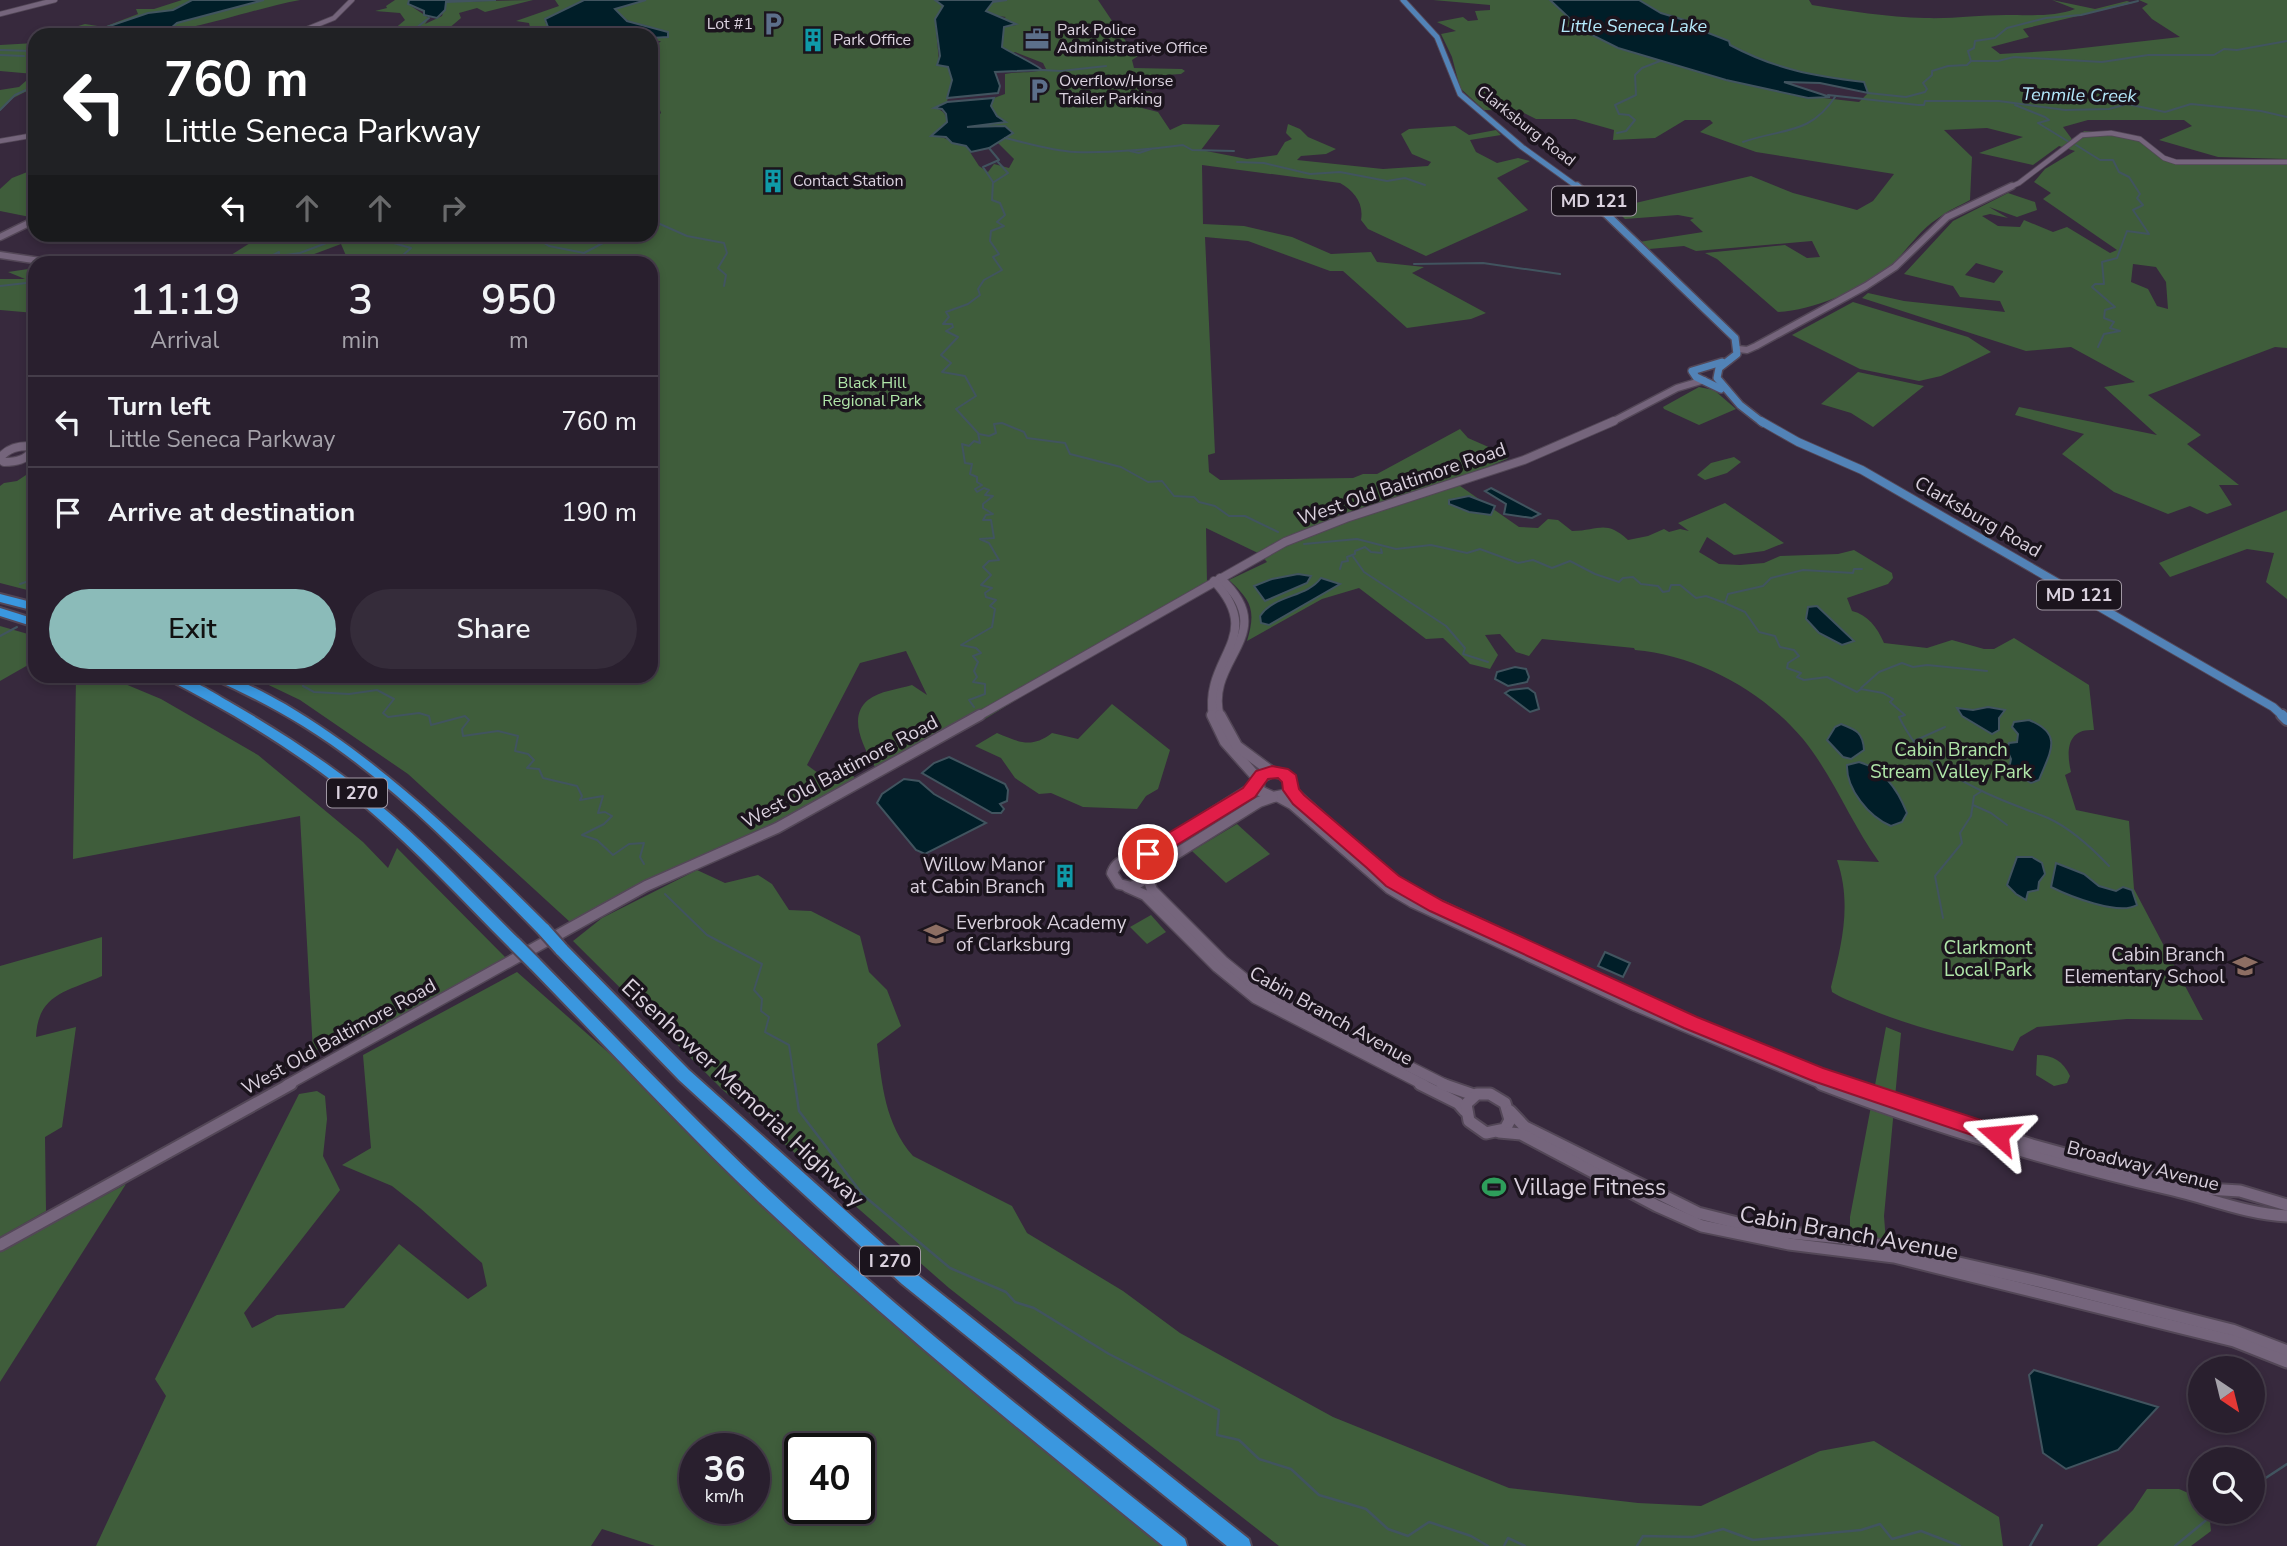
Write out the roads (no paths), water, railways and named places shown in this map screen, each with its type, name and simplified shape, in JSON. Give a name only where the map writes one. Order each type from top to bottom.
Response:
[{"type":"highway","points":[[0,598],[28,605]]},
{"type":"highway","points":[[0,612],[28,621]]},
{"type":"highway","name":"I 270","points":[[184,683],[261,725],[338,778],[412,841],[763,1194],[904,1322],[1178,1546]]},
{"type":"highway","name":"Eisenhower Memorial Highway","points":[[232,683],[304,722],[388,781],[439,825],[684,1075],[908,1278],[1242,1546]]},
{"type":"main road","name":"Clarksburg Road","points":[[1403,0],[1437,37],[1460,94],[1521,147],[1588,196],[1730,333],[1737,349]]},
{"type":"main road","points":[[1692,373],[1696,368],[1715,366],[1737,349]]},
{"type":"main road","points":[[1705,380],[1717,376],[1719,368],[1735,357],[1737,349]]},
{"type":"main road","name":"Clarksburg Road","points":[[1705,367],[1717,376],[1750,413],[1781,433],[1877,479],[2285,718]]},
{"type":"main road","name":"Clarksburg Road","points":[[1692,373],[1733,397]]},
{"type":"street","points":[[0,14],[55,0]]},
{"type":"street","points":[[308,28],[337,15],[352,0]]},
{"type":"street","points":[[1737,349],[1756,346],[1866,286],[1895,267],[1947,217],[2019,183],[2082,135],[2108,133],[2140,139],[2164,158],[2181,163],[2287,162]]},
{"type":"street","points":[[0,141],[28,136]]},
{"type":"street","points":[[0,237],[28,223]]},
{"type":"street","points":[[0,255],[28,259]]},
{"type":"street","name":"West Old Baltimore Road","points":[[0,1245],[646,886],[777,828],[823,804],[1217,580],[1311,531],[1553,449],[1621,418],[1677,388],[1690,379],[1692,373]]},
{"type":"street","name":"West Old Baltimore Road","points":[[1677,388],[1705,380]]},
{"type":"street","points":[[0,449],[28,445]]},
{"type":"street","points":[[13,448],[0,458],[4,462],[17,461],[28,456]]},
{"type":"street","points":[[1217,580],[1240,599],[1245,621],[1220,683],[1217,703],[1220,717],[1235,744],[1258,765],[1272,772],[1282,773],[1290,779],[1291,790],[1259,802],[1147,874],[1142,883],[1127,887],[1115,881],[1112,873],[1118,863],[1148,854],[1272,772]]},
{"type":"street","points":[[1217,580],[1231,598],[1238,614],[1235,632],[1213,680],[1212,714],[1228,748],[1258,782],[1260,791],[1276,797]]},
{"type":"street","name":"Broadway Avenue","points":[[1291,790],[1373,864],[1410,892],[1690,1022],[1860,1090],[2032,1145],[2184,1184],[2207,1189],[2240,1191],[2287,1205]]},
{"type":"street","name":"Broadway Avenue","points":[[1276,797],[1292,804],[1390,889],[1412,902],[1687,1030],[1867,1102],[2033,1156],[2210,1200],[2243,1212],[2287,1216]]},
{"type":"street","points":[[1130,860],[1143,865],[1147,874]]},
{"type":"street","name":"Cabin Branch Avenue","points":[[1147,874],[1152,890],[1224,962],[1261,992],[1457,1091],[1474,1095]]},
{"type":"street","name":"Cabin Branch Avenue","points":[[1127,887],[1145,895],[1217,967],[1255,998],[1452,1100],[1465,1111]]},
{"type":"street","points":[[1483,1093],[1497,1097],[1510,1111],[1508,1125],[1499,1132],[1479,1130],[1469,1121],[1465,1111],[1474,1095],[1483,1093]]},
{"type":"street","name":"Cabin Branch Avenue","points":[[1510,1111],[1525,1126],[1698,1213],[1769,1231],[1843,1238],[1893,1248],[2042,1282],[2232,1330],[2287,1351]]},
{"type":"street","name":"Cabin Branch Avenue","points":[[1499,1132],[1521,1134],[1657,1206],[1702,1226],[1789,1244],[1894,1257],[2234,1341],[2287,1362]]},
{"type":"water","points":[[192,0],[264,0],[177,23],[171,28],[104,28],[148,13],[173,10]]},
{"type":"water","points":[[409,0],[496,0],[446,2],[445,10],[437,18],[424,15],[424,11],[408,4]]},
{"type":"water","points":[[584,0],[646,0],[615,9],[627,21],[653,28],[551,28],[545,19]]},
{"type":"water","points":[[935,0],[1007,0],[993,2],[986,11],[1016,24],[1004,27],[1002,47],[1042,70],[995,72],[1000,86],[998,93],[947,98],[952,80],[948,67],[937,65],[940,56],[935,19],[943,6]]},
{"type":"water","name":"Little Seneca Lake","points":[[1550,0],[1639,0],[1661,13],[1691,22],[1690,26],[1729,41],[1730,45],[1763,60],[1811,74],[1864,82],[1868,93],[1820,83],[1784,82],[1830,97],[1808,98],[1726,80],[1618,48],[1582,30]]},
{"type":"water","points":[[658,29],[668,32],[668,37],[658,38]]},
{"type":"water","points":[[994,98],[991,106],[997,116],[1006,122],[967,127],[1005,126],[1013,133],[989,148],[971,152],[966,146],[952,143],[946,137],[931,136],[947,122],[942,109],[934,108],[947,102]]},
{"type":"water","points":[[1491,488],[1540,514],[1532,518],[1504,514],[1506,504],[1485,491]]},
{"type":"water","points":[[1469,496],[1495,506],[1491,515],[1469,512],[1449,504],[1449,500]]},
{"type":"water","points":[[1298,574],[1311,576],[1307,583],[1265,601],[1254,586],[1272,579]]},
{"type":"water","points":[[1321,578],[1340,584],[1269,625],[1261,623],[1260,616],[1266,609],[1307,589]]},
{"type":"water","points":[[1817,606],[1854,641],[1842,645],[1819,633],[1806,619],[1808,607]]},
{"type":"water","points":[[1515,667],[1526,669],[1529,677],[1527,682],[1508,686],[1495,679],[1497,672]]},
{"type":"water","points":[[1528,688],[1535,693],[1539,709],[1530,712],[1505,693]]},
{"type":"water","points":[[1988,707],[2005,710],[1999,718],[1999,730],[1992,734],[1962,716],[1957,708],[1973,710]]},
{"type":"water","points":[[2029,720],[2047,731],[2051,745],[2039,780],[2031,783],[2009,769],[2011,759],[2007,750],[2009,743],[2017,742],[2018,734],[2012,727],[2014,722]]},
{"type":"water","points":[[1841,724],[1861,736],[1864,750],[1851,759],[1843,757],[1827,740],[1835,727]]},
{"type":"water","points":[[949,757],[1005,784],[1008,790],[1007,801],[1000,804],[1004,809],[1001,813],[992,813],[922,773],[934,763]]},
{"type":"water","points":[[1859,762],[1876,770],[1889,782],[1907,813],[1902,822],[1891,826],[1883,822],[1860,801],[1850,783],[1847,765]]},
{"type":"water","points":[[904,779],[919,781],[934,794],[986,823],[925,854],[916,850],[877,803],[882,794]]},
{"type":"water","points":[[2017,857],[2032,857],[2042,863],[2045,874],[2039,882],[2038,890],[2028,892],[2026,900],[2007,885]]},
{"type":"water","points":[[2056,863],[2084,874],[2099,886],[2116,891],[2123,887],[2132,890],[2137,905],[2129,908],[2107,907],[2081,900],[2051,887]]},
{"type":"water","points":[[1605,952],[1630,963],[1623,977],[1598,966]]},
{"type":"water","points":[[2034,1370],[2158,1407],[2118,1450],[2066,1469],[2043,1453],[2029,1375]]},
{"type":"waterway","points":[[1971,61],[1968,51],[1974,48],[1975,41],[1995,38],[2007,28],[2046,18],[2081,15],[2138,1]]},
{"type":"waterway","points":[[416,28],[429,18]]},
{"type":"waterway","points":[[1971,61],[1998,61],[2014,57],[2102,62],[2148,55],[2214,55],[2224,49],[2237,50],[2287,41]]},
{"type":"waterway","points":[[0,50],[28,51]]},
{"type":"waterway","points":[[0,55],[24,56]]},
{"type":"waterway","points":[[1617,133],[1626,131],[1635,120],[1629,115],[1619,114],[1615,105],[1636,95],[1635,75],[1642,68],[1660,61]]},
{"type":"waterway","points":[[1868,93],[1906,97],[1925,92],[1927,89],[1923,83],[1932,75],[1932,71],[1948,66],[1967,65],[1971,61]]},
{"type":"waterway","points":[[1042,70],[1061,71],[1106,66]]},
{"type":"waterway","points":[[0,110],[15,95],[28,89]]},
{"type":"waterway","name":"Tenmile Creek","points":[[1828,95],[1918,105],[1924,105],[1925,101],[1999,101],[2065,110],[2109,109],[2127,104],[2165,112],[2191,104],[2261,111],[2287,117]]},
{"type":"waterway","points":[[1743,142],[1805,124],[1816,118],[1835,97]]},
{"type":"waterway","points":[[2015,105],[2045,117],[2049,120],[2038,123],[2069,142]]},
{"type":"waterway","points":[[1005,138],[1075,152],[1129,151],[1183,145],[1192,150],[1234,151]]},
{"type":"waterway","points":[[2076,145],[2100,160],[2113,160],[2119,172],[2129,177],[2140,194],[2137,198],[2143,205],[2133,210],[2149,234],[2127,231],[2117,258],[2102,262],[2104,284],[2095,284],[2092,287],[2115,307],[2105,310],[2104,318],[2114,322],[2110,328],[2120,331],[2104,334],[2098,347]]},
{"type":"waterway","points":[[974,707],[969,700],[985,694],[985,684],[973,682],[977,677],[974,671],[978,662],[973,656],[981,653],[976,648],[961,645],[992,627],[995,609],[990,606],[996,600],[986,597],[985,593],[992,588],[981,585],[991,575],[983,567],[989,561],[999,560],[989,543],[980,539],[994,538],[991,520],[983,520],[986,515],[993,514],[983,508],[983,504],[993,496],[985,495],[989,490],[984,488],[977,492],[975,489],[982,485],[977,482],[977,477],[970,474],[972,464],[965,463],[962,444],[969,446],[974,441],[980,443],[978,433],[956,409],[976,396],[965,376],[942,372],[951,363],[941,355],[958,337],[946,331],[953,327],[952,324],[943,324],[949,317],[946,312],[968,304],[980,295],[978,289],[984,280],[1002,270],[993,257],[999,254],[990,241],[991,231],[1004,226],[997,222],[1005,215],[1000,203],[992,200],[993,182],[983,167],[999,160],[989,148]]},
{"type":"waterway","points":[[1130,151],[1139,153],[1151,149]]},
{"type":"waterway","points":[[994,182],[1008,173],[998,162]]},
{"type":"waterway","points":[[1237,162],[1264,163],[1310,174],[1340,172],[1387,181],[1405,178],[1425,185]]},
{"type":"waterway","points":[[658,223],[687,236],[724,243],[727,253],[718,268],[726,275],[724,286]]},
{"type":"waterway","points":[[279,256],[300,253],[329,242]]},
{"type":"waterway","points":[[390,242],[411,248],[402,256]]},
{"type":"waterway","points":[[544,242],[549,246],[584,253],[605,242]]},
{"type":"waterway","points":[[271,256],[279,252],[279,256]]},
{"type":"waterway","points":[[1414,264],[1483,263],[1560,274]]},
{"type":"waterway","points":[[0,286],[28,283]]},
{"type":"waterway","points":[[979,434],[989,436],[996,433],[994,424],[1002,423],[1024,432],[1027,438],[1065,443],[1070,454],[1121,467],[1148,482],[1162,481],[1174,496],[1194,497],[1199,502],[1215,506],[1229,516],[1245,516],[1278,532]]},
{"type":"waterway","points":[[1304,544],[1357,539],[1396,549],[1431,545],[1467,553],[1480,549],[1518,563],[1533,560],[1552,568],[1570,561],[1595,574],[1619,582],[1623,578],[1633,577],[1641,584],[1658,586],[1663,592],[1669,591],[1671,585],[1680,585],[1696,598],[1706,596],[1725,603]]},
{"type":"waterway","points":[[1352,555],[1365,547],[1371,552],[1382,553],[1381,549]]},
{"type":"waterway","points":[[1340,569],[1342,562],[1348,561],[1347,557],[1352,555]]},
{"type":"waterway","points":[[1352,555],[1364,572],[1446,626],[1465,648],[1463,654],[1488,662]]},
{"type":"waterway","points":[[1725,603],[1728,594],[1763,586],[1771,578],[1803,570],[1853,573],[1854,569],[1862,569]]},
{"type":"waterway","points":[[20,584],[28,581]]},
{"type":"waterway","points":[[1725,603],[1745,612],[1759,632],[1775,636],[1780,647],[1794,650],[1799,656],[1788,663],[1787,668],[1801,673],[1797,677],[1804,680],[1827,677],[1857,692],[1861,689],[1883,693],[1893,699],[1890,702],[1905,715],[1899,717],[1924,754],[1943,770],[1982,791]]},
{"type":"waterway","points":[[0,636],[17,627]]},
{"type":"waterway","points":[[1861,688],[1879,672],[1902,663],[1913,667],[1927,665],[1987,671]]},
{"type":"waterway","points":[[303,683],[303,686],[314,692],[349,694],[377,690],[394,699],[383,713],[388,717],[419,713],[429,716],[431,725],[465,716],[469,720],[462,729],[463,736],[498,731],[518,736],[515,751],[528,754],[534,760],[527,768],[539,769],[543,778],[577,786],[582,796],[580,800],[603,796],[598,813],[605,812],[612,816],[604,824],[582,835],[597,840],[613,855],[629,844],[644,843],[640,857],[644,864]]},
{"type":"waterway","points":[[1914,741],[1945,727]]},
{"type":"waterway","points":[[1943,918],[1935,876],[1962,843],[1960,833],[1971,816],[1974,796],[1982,791]]},
{"type":"waterway","points":[[1982,791],[2057,822],[2081,839],[2109,866]]},
{"type":"waterway","points":[[1973,805],[1991,813],[2007,825]]},
{"type":"waterway","points":[[665,894],[707,935],[762,964],[754,990],[762,999],[761,1011],[769,1017],[765,1032],[789,1045],[795,1085]]},
{"type":"waterway","points":[[795,1084],[799,1111],[863,1195],[950,1268],[1006,1292],[1015,1302],[1034,1308],[1109,1354],[1219,1410],[1217,1435],[1239,1440],[1259,1459],[1291,1469],[1319,1495],[1366,1509],[1388,1529],[1408,1536],[1429,1522],[1471,1536],[1488,1546]]},
{"type":"waterway","points":[[2265,1478],[2287,1464]]},
{"type":"waterway","points":[[1637,1546],[1643,1536],[1693,1537],[1723,1529],[1753,1540],[1861,1530],[1880,1524],[1892,1539],[1921,1531],[1960,1546]]},
{"type":"waterway","points":[[2175,1546],[2202,1524]]},
{"type":"waterway","points":[[2030,1546],[2042,1525]]},
{"type":"waterway","points":[[1504,1546],[1508,1538],[1525,1546]]},
{"type":"place","name":"Lot #1","points":[[773,24]]},
{"type":"place","name":"Park Police Administrative Office","points":[[1037,39]]},
{"type":"place","name":"Park Office","points":[[813,40]]},
{"type":"place","name":"Overflow/Horse Trailer Parking","points":[[1039,90]]},
{"type":"place","name":"Contact Station","points":[[773,181]]},
{"type":"place","name":"Willow Manor at Cabin Branch","points":[[1065,876]]},
{"type":"place","name":"Everbrook Academy of Clarksburg","points":[[936,934]]},
{"type":"place","name":"Cabin Branch Elementary School","points":[[2245,966]]},
{"type":"place","name":"Village Fitness","points":[[1494,1187]]},
{"type":"park label","name":"Black Hill Regional Park","points":[[872,392]]},
{"type":"park label","name":"Cabin Branch Stream Valley Park","points":[[1951,761]]},
{"type":"park label","name":"Clarkmont Local Park","points":[[1988,959]]}]
